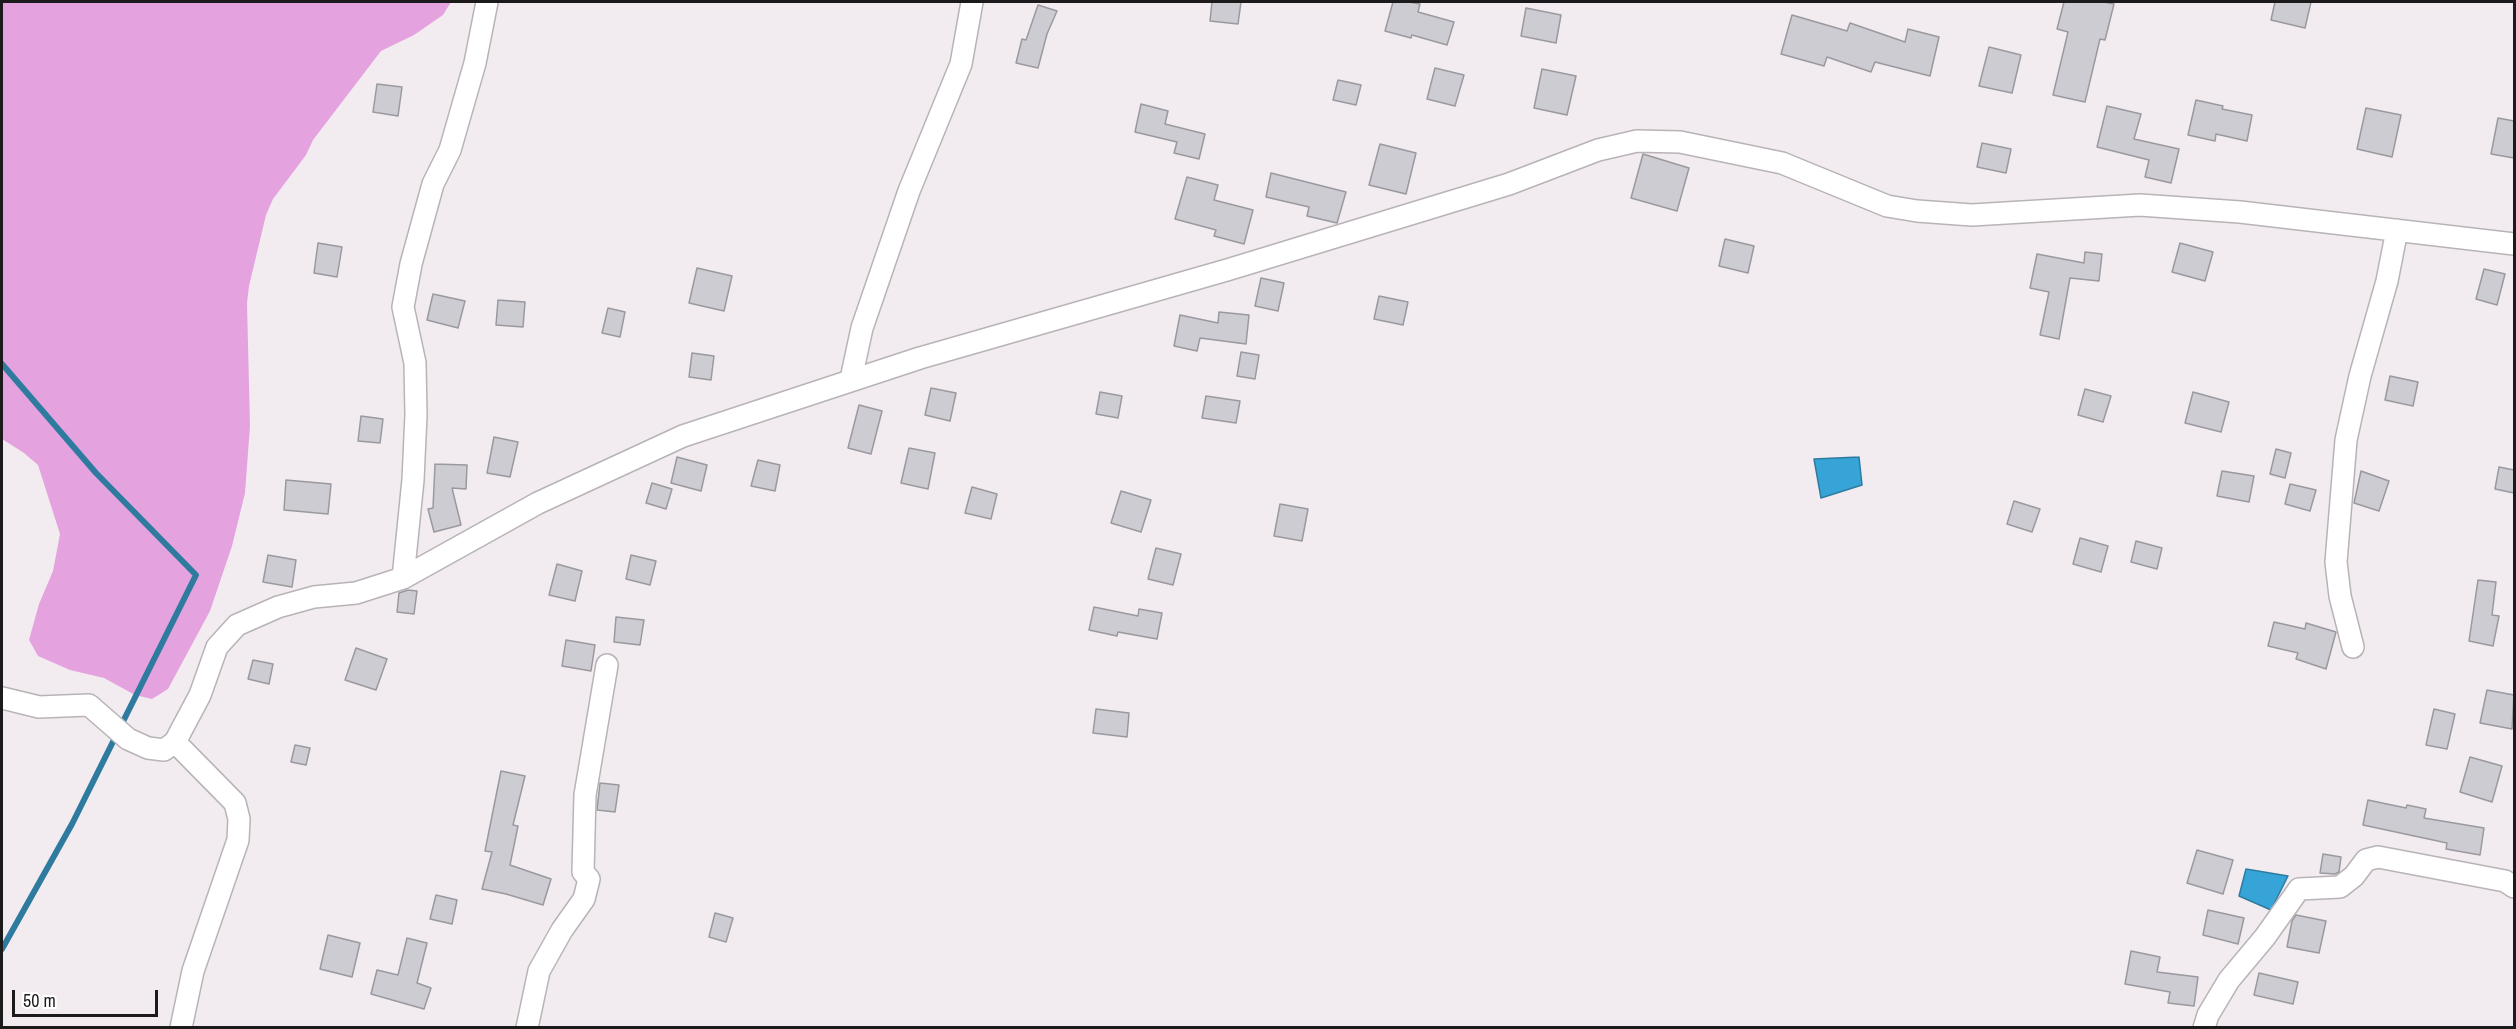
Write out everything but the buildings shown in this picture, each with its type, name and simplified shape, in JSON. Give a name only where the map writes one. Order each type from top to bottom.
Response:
[{"type":"street","points":[[403,578],[413,480],[416,416],[415,363],[403,307],[411,264],[433,184],[450,150],[475,63],[487,2]]},
{"type":"street","points":[[851,380],[862,328],[909,191],[961,64],[972,2]]},
{"type":"street","points":[[2,698],[39,707],[89,705],[128,739],[148,748],[164,750],[175,742],[200,695],[218,646],[237,625],[278,606],[314,597],[356,593],[403,578],[538,503],[683,436],[851,380],[1409,215],[1509,184],[1598,150],[1637,141],[1680,142],[1782,163],[1852,190],[1887,207],[1917,211],[1972,215],[2140,205],[2240,212],[2514,244]]},
{"type":"street","points":[[2353,647],[2340,596],[2336,562],[2346,440],[2360,376],[2387,281],[2397,230]]},
{"type":"street","points":[[527,1028],[539,971],[562,930],[585,900],[589,879],[583,872],[585,795],[607,665]]},
{"type":"street","points":[[175,742],[235,803],[239,819],[238,840],[193,971],[181,1028]]},
{"type":"street","points":[[2204,1028],[2208,1015],[2229,980],[2265,937],[2299,889],[2340,887],[2354,876],[2366,860],[2378,857],[2505,881],[2514,887]]},
{"type":"shaded area","points":[[2,2],[451,2],[443,15],[414,35],[381,51],[313,140],[306,155],[273,199],[266,215],[247,303],[250,426],[245,493],[232,546],[210,611],[168,689],[152,699],[135,695],[104,678],[70,670],[38,656],[29,640],[39,604],[53,571],[60,534],[38,465],[2,439]]},
{"type":"water","points":[[1859,457],[1862,485],[1821,498],[1814,459]]},
{"type":"water","points":[[2246,869],[2288,876],[2271,910],[2239,896]]},
{"type":"waterway","points":[[2,364],[96,473],[196,575],[72,824],[2,949]]}]
